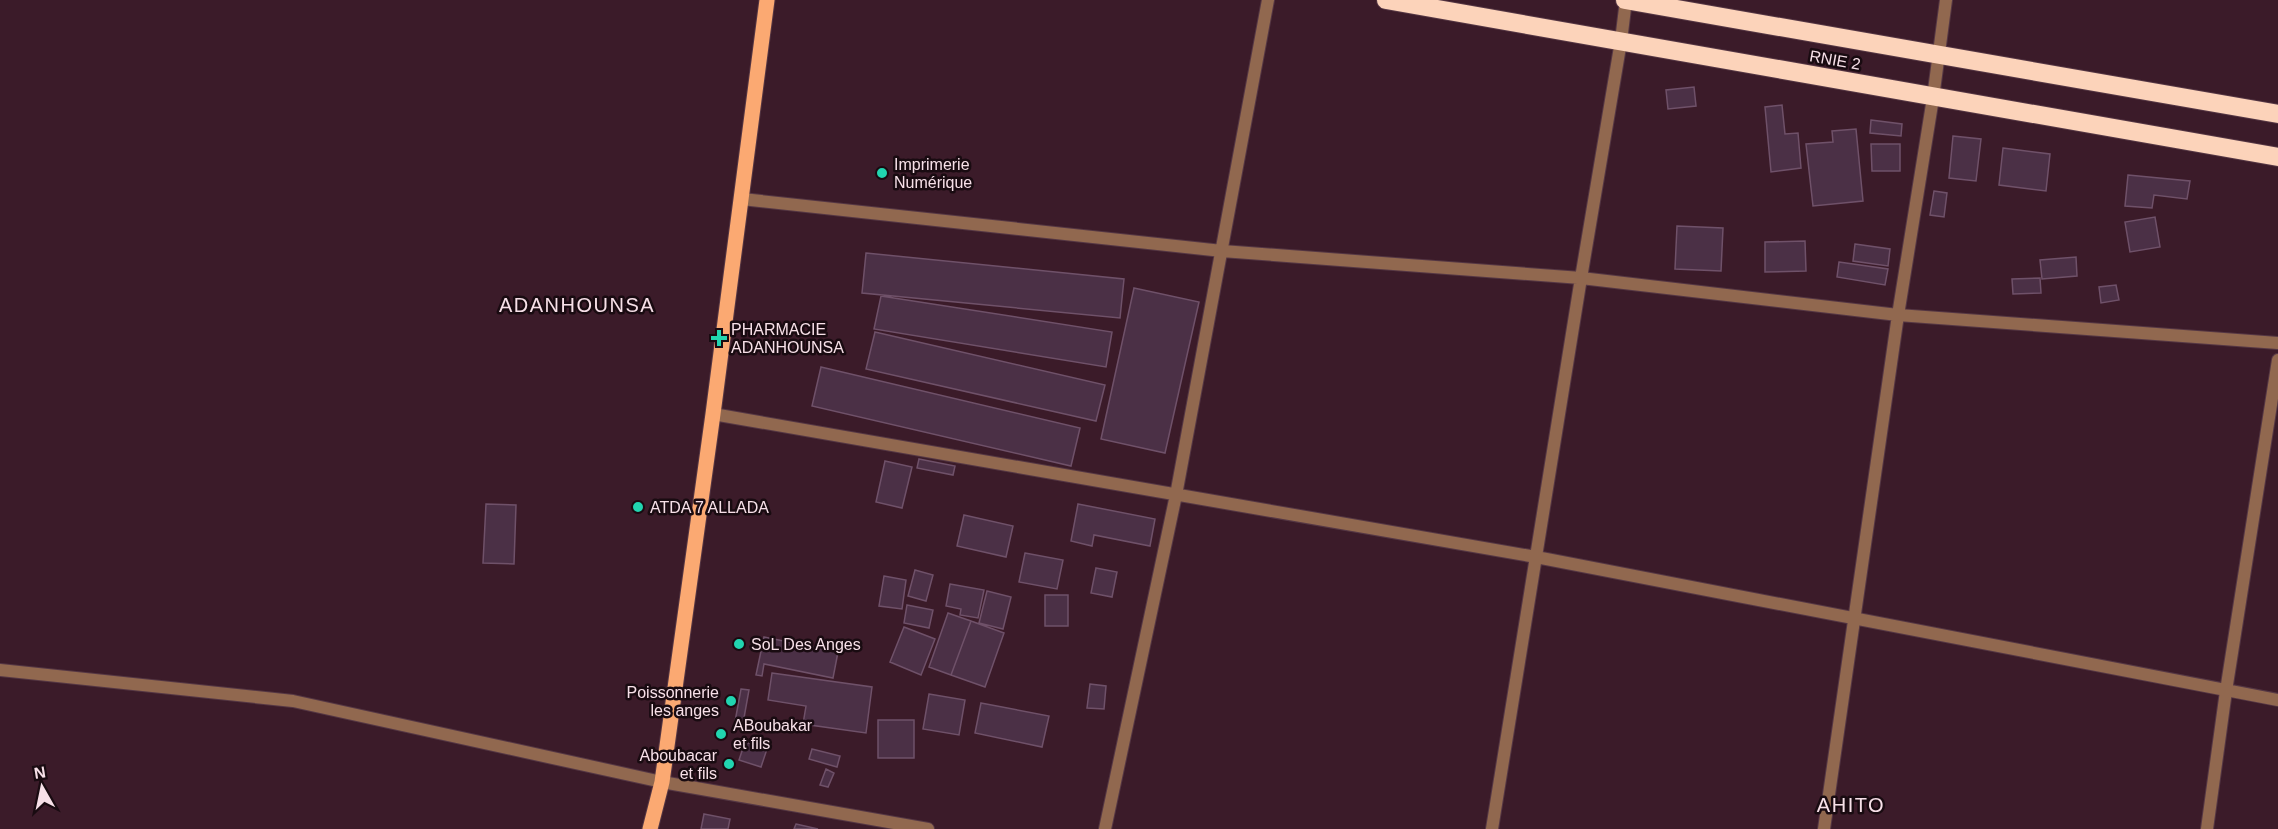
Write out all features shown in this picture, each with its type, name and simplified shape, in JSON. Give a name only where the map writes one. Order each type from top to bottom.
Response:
[{"type":"highway","name":"RNIE 2","points":[[1386,0],[2278,157]]},
{"type":"highway","name":"RNIE 2","points":[[1626,0],[2278,114]]},
{"type":"main road","points":[[650,829],[662,782],[714,414],[767,0]]},
{"type":"street","points":[[1105,829],[1176,495],[1268,0]]},
{"type":"street","points":[[1492,829],[1626,0]]},
{"type":"street","points":[[1824,829],[1946,0]]},
{"type":"street","points":[[742,199],[1222,251],[1581,278],[1898,315],[2278,343]]},
{"type":"street","points":[[2207,829],[2226,691],[2278,360]]},
{"type":"street","points":[[714,414],[1536,557],[2278,700]]},
{"type":"street","points":[[0,670],[293,701],[662,782],[928,829]]},
{"type":"building","points":[[1694,87],[1696,106],[1668,109],[1666,90]]},
{"type":"building","points":[[1782,105],[1785,134],[1798,133],[1801,168],[1771,172],[1765,107]]},
{"type":"building","points":[[1871,120],[1902,124],[1901,136],[1870,133]]},
{"type":"building","points":[[1856,129],[1863,201],[1813,206],[1806,144],[1833,142],[1832,131]]},
{"type":"building","points":[[1953,136],[1981,139],[1976,181],[1949,178]]},
{"type":"building","points":[[1871,144],[1900,144],[1900,171],[1872,171]]},
{"type":"building","points":[[2003,148],[2050,154],[2046,191],[1999,185]]},
{"type":"building","points":[[2128,175],[2190,181],[2187,199],[2154,195],[2152,208],[2125,206]]},
{"type":"building","points":[[1934,191],[1947,193],[1944,217],[1930,215]]},
{"type":"building","points":[[2155,217],[2160,247],[2130,252],[2125,222]]},
{"type":"building","points":[[1677,226],[1723,228],[1721,271],[1675,269]]},
{"type":"building","points":[[1805,241],[1806,271],[1765,272],[1765,242]]},
{"type":"building","points":[[1855,244],[1890,249],[1888,266],[1853,261]]},
{"type":"building","points":[[866,253],[1124,279],[1120,318],[862,293]]},
{"type":"building","points":[[2076,257],[2077,276],[2042,279],[2040,260]]},
{"type":"building","points":[[1839,262],[1888,269],[1885,285],[1837,277]]},
{"type":"building","points":[[2040,278],[2041,293],[2013,294],[2012,279]]},
{"type":"building","points":[[2116,285],[2119,300],[2101,303],[2099,287]]},
{"type":"building","points":[[1134,288],[1199,302],[1165,453],[1101,439]]},
{"type":"building","points":[[881,296],[1112,332],[1106,367],[874,329]]},
{"type":"building","points":[[875,332],[1105,385],[1096,421],[866,369]]},
{"type":"building","points":[[821,367],[1080,428],[1071,466],[812,406]]},
{"type":"building","points":[[919,459],[955,466],[953,475],[917,468]]},
{"type":"building","points":[[885,461],[912,467],[902,508],[876,502]]},
{"type":"building","points":[[486,504],[516,505],[514,564],[483,563]]},
{"type":"building","points":[[1078,504],[1155,519],[1150,546],[1094,535],[1092,546],[1071,541]]},
{"type":"building","points":[[964,515],[1013,526],[1006,557],[957,546]]},
{"type":"building","points":[[1025,553],[1063,560],[1057,589],[1019,582]]},
{"type":"building","points":[[1096,568],[1117,572],[1112,597],[1091,593]]},
{"type":"building","points":[[915,570],[933,575],[926,601],[908,596]]},
{"type":"building","points":[[884,576],[906,580],[902,609],[879,606]]},
{"type":"building","points":[[950,584],[984,590],[978,618],[960,615],[961,609],[946,606]]},
{"type":"building","points":[[987,591],[1011,597],[1003,629],[979,623]]},
{"type":"building","points":[[1045,595],[1068,595],[1068,626],[1045,626]]},
{"type":"building","points":[[907,605],[933,610],[929,628],[904,623]]},
{"type":"building","points":[[948,613],[971,621],[951,675],[929,667]]},
{"type":"building","points":[[971,621],[1004,633],[985,687],[951,675]]},
{"type":"building","points":[[904,627],[935,639],[921,675],[890,662]]},
{"type":"building","points":[[764,637],[838,652],[833,678],[764,664],[762,676],[756,675]]},
{"type":"building","points":[[772,673],[872,687],[866,733],[803,724],[806,706],[768,700]]},
{"type":"building","points":[[1090,684],[1106,686],[1104,709],[1087,708]]},
{"type":"building","points":[[741,689],[749,690],[742,729],[734,727]]},
{"type":"building","points":[[929,694],[965,700],[959,735],[923,729]]},
{"type":"building","points":[[981,703],[1049,716],[1042,747],[975,733]]},
{"type":"building","points":[[878,720],[914,720],[914,758],[878,758]]},
{"type":"building","points":[[745,742],[767,749],[761,767],[739,760]]},
{"type":"building","points":[[812,749],[840,756],[837,767],[809,759]]},
{"type":"building","points":[[826,769],[834,773],[828,787],[820,785]]},
{"type":"building","points":[[704,814],[730,819],[728,829],[701,829]]},
{"type":"building","points":[[796,824],[818,829],[794,829]]},
{"type":"place","name":"Imprimerie Numérique","points":[[882,173]]},
{"type":"place","name":"PHARMACIE ADANHOUNSA","points":[[719,338]]},
{"type":"place","name":"ATDA 7 ALLADA","points":[[638,507]]},
{"type":"place","name":"SoL Des Anges","points":[[739,644]]},
{"type":"place","name":"Poissonnerie les anges","points":[[731,701]]},
{"type":"place","name":"ABoubakar et fils","points":[[721,734]]},
{"type":"place","name":"Aboubacar et fils","points":[[729,764]]},
{"type":"district","name":"ADANHOUNSA","points":[[577,305]]},
{"type":"district","name":"AHITO","points":[[1851,805]]}]
